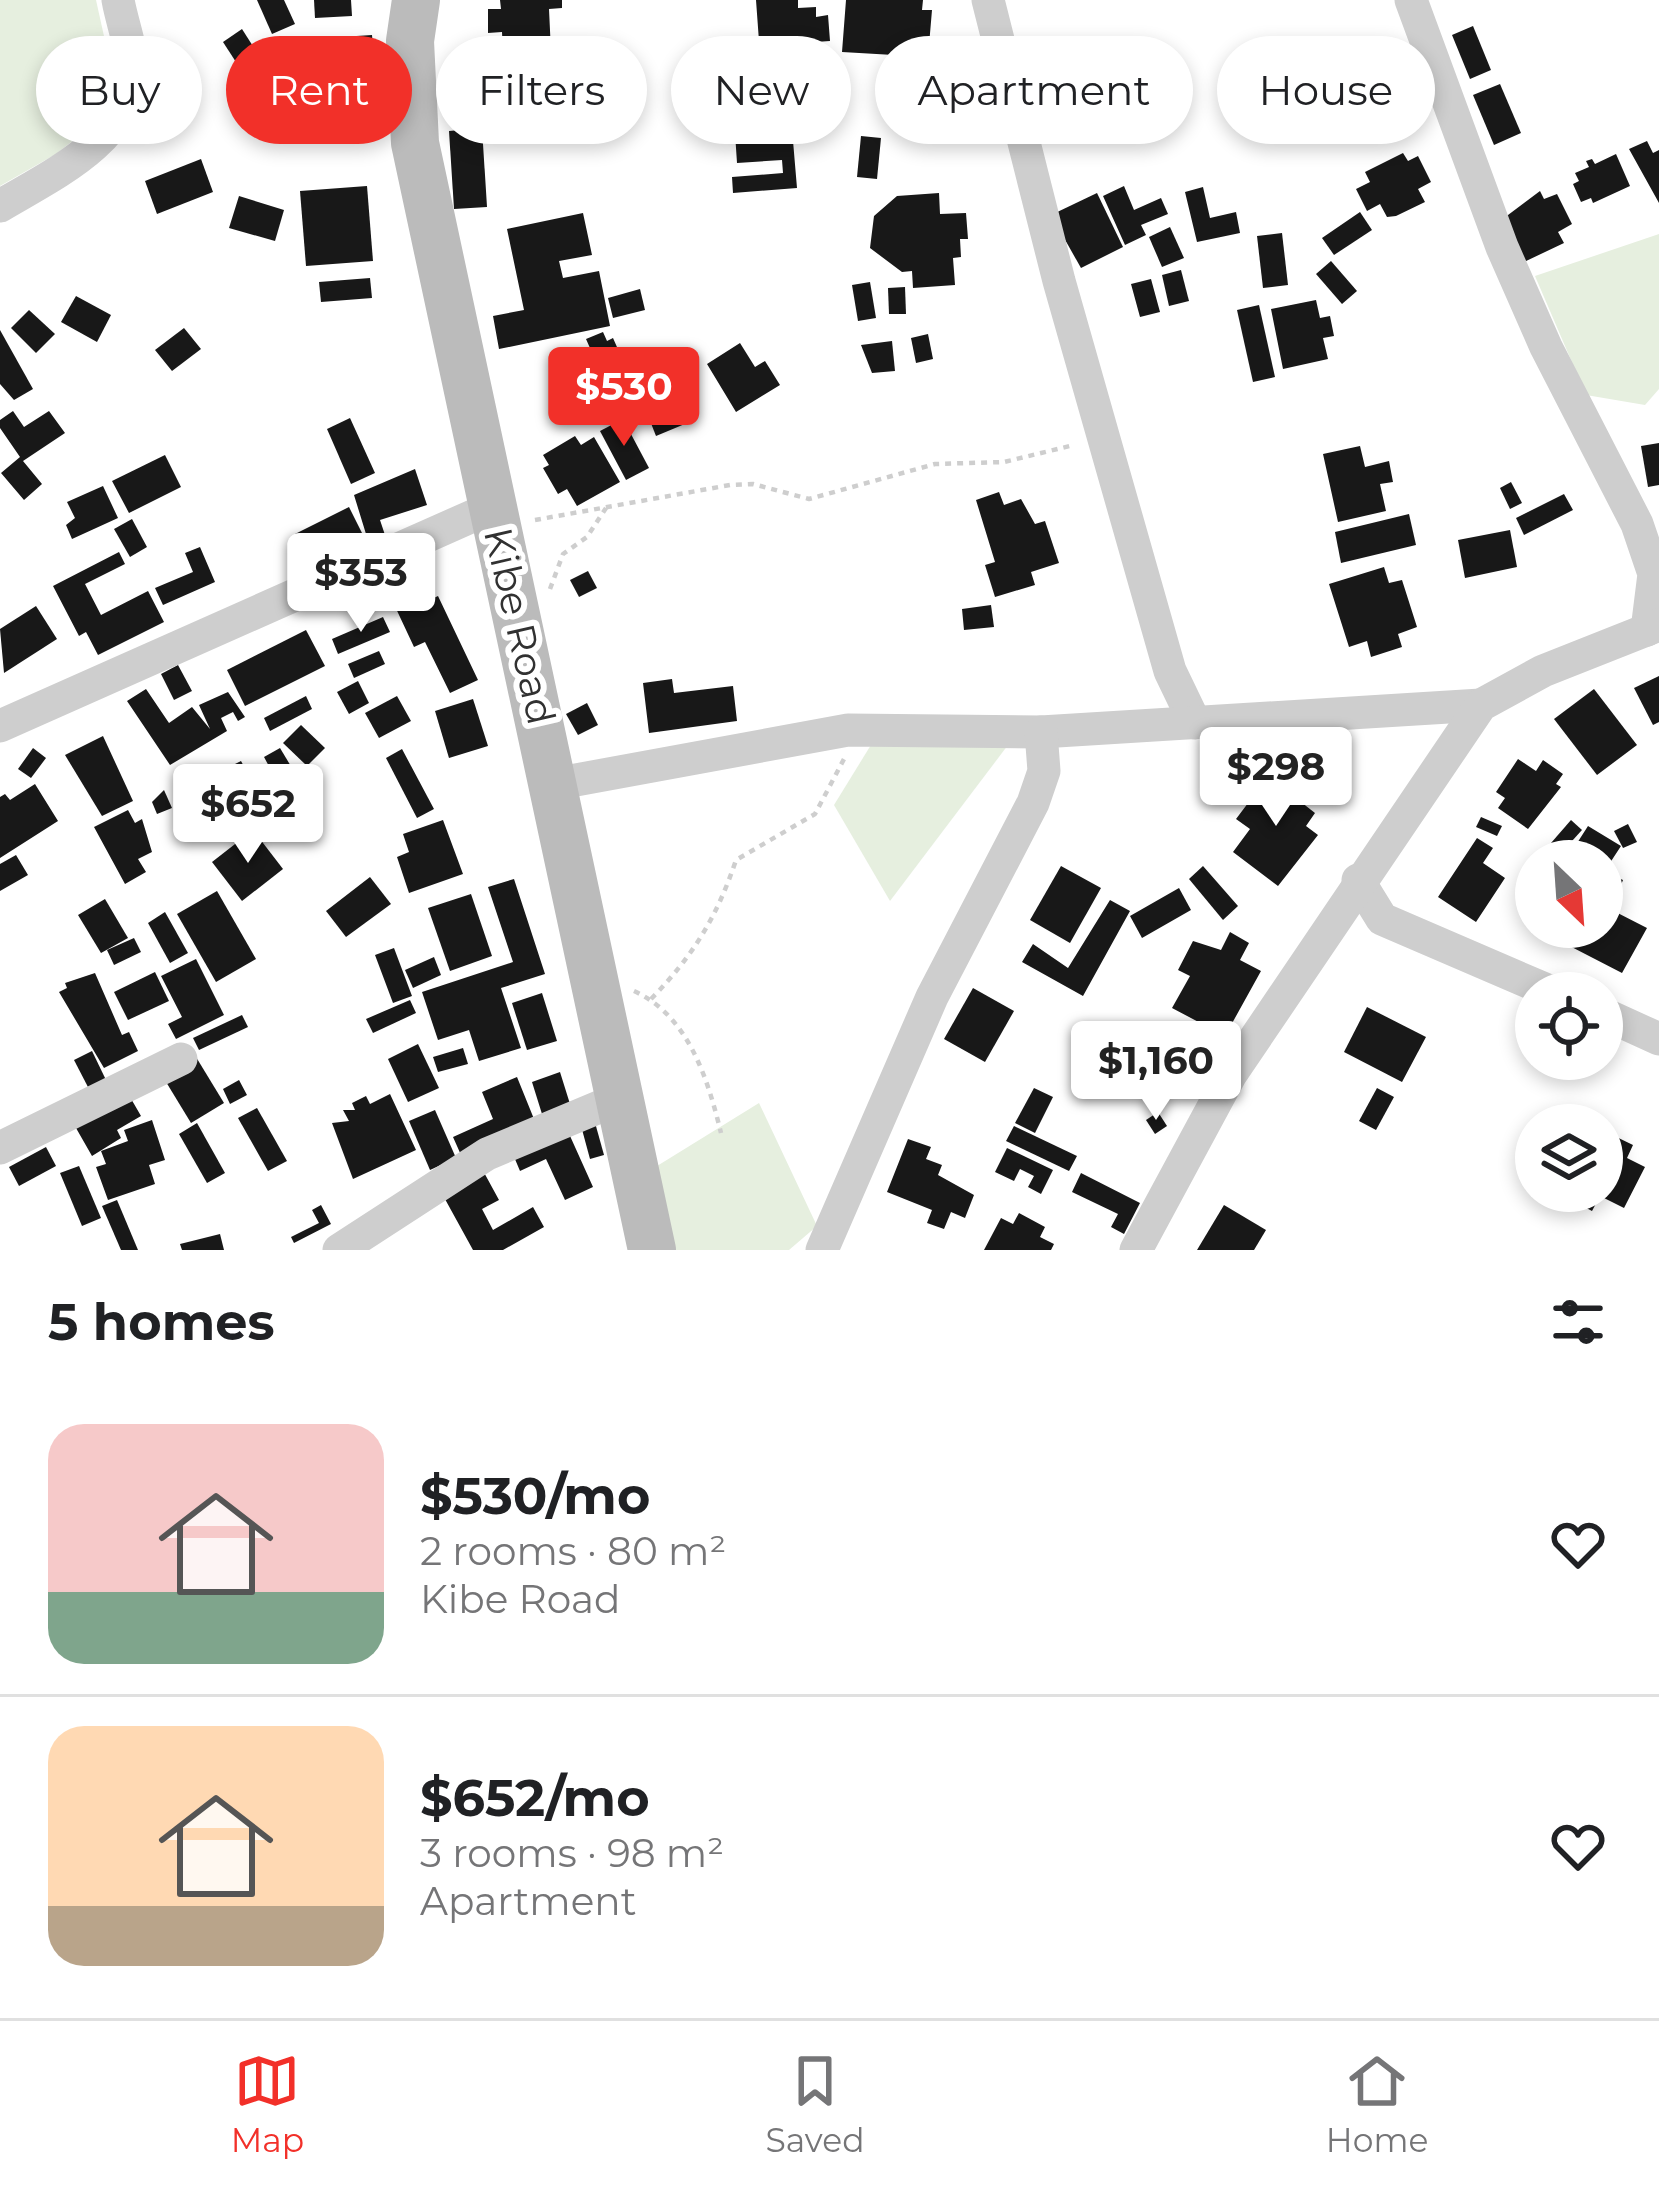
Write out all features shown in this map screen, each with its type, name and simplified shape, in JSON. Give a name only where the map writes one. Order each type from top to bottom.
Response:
[{"type":"street","points":[[0,206],[104,136],[125,108],[132,72],[118,0]]},
{"type":"street","name":"Kibe Road","points":[[416,0],[410,41],[415,143],[527,647],[590,972],[623,1097],[652,1250]]},
{"type":"street","points":[[988,0],[1170,671],[1195,723]]},
{"type":"street","points":[[554,784],[848,730],[1041,732],[1480,705],[1524,680],[1653,627],[1654,574],[1637,524],[1546,347],[1502,247],[1411,0]]},
{"type":"street","points":[[0,726],[495,517]]},
{"type":"street","points":[[1124,728],[1170,671]]},
{"type":"street","points":[[1136,1250],[1231,1074],[1480,705]]},
{"type":"street","points":[[1416,711],[1438,766]]},
{"type":"street","points":[[822,1250],[932,997],[1033,803],[1044,771],[1041,732]]},
{"type":"street","points":[[1358,880],[1382,919],[1515,976]]},
{"type":"street","points":[[1623,1023],[1659,1040]]},
{"type":"street","points":[[0,1148],[181,1059]]},
{"type":"street","points":[[339,1250],[487,1154],[623,1097]]},
{"type":"path","points":[[495,517],[606,508],[661,494],[753,484],[808,499],[935,464],[1004,462],[1072,446],[1089,437],[1099,421]]},
{"type":"path","points":[[527,647],[562,554],[587,537],[606,508]]},
{"type":"path","points":[[651,999],[694,955],[720,908],[736,860],[815,814],[843,764],[848,730]]},
{"type":"path","points":[[590,972],[651,999],[687,1038],[709,1082],[721,1133]]},
{"type":"green space","points":[[0,0],[96,0],[104,36],[36,36],[36,144],[69,144],[0,186]]},
{"type":"green space","points":[[1659,234],[1659,389],[1645,405],[1586,395],[1535,276]]},
{"type":"green space","points":[[874,740],[1008,745],[890,901],[834,805]]},
{"type":"green space","points":[[759,1103],[817,1226],[789,1250],[657,1250],[636,1179]]},
{"type":"building","points":[[257,0],[284,0],[295,24],[272,34]]},
{"type":"building","points":[[314,0],[351,0],[352,16],[315,18]]},
{"type":"building","points":[[500,0],[562,0],[562,8],[549,9],[550,36],[488,33],[488,9],[501,9]]},
{"type":"building","points":[[756,0],[798,0],[798,8],[816,7],[816,17],[828,15],[830,36],[759,36]]},
{"type":"building","points":[[846,0],[923,0],[922,10],[932,10],[930,36],[875,36],[875,54],[851,53],[851,36],[843,36]]},
{"type":"building","points":[[1473,26],[1491,70],[1470,79],[1452,35]]},
{"type":"building","points":[[1500,84],[1521,133],[1494,145],[1473,95]]},
{"type":"building","points":[[861,136],[875,137],[875,144],[880,144],[877,179],[857,177]]},
{"type":"building","points":[[1647,141],[1653,153],[1659,150],[1659,203],[1629,149]]},
{"type":"building","points":[[450,144],[483,144],[487,207],[454,209]]},
{"type":"building","points":[[736,144],[793,144],[797,188],[733,193],[732,177],[783,173],[782,160],[737,163]]},
{"type":"building","points":[[1403,153],[1408,161],[1418,156],[1431,182],[1418,189],[1425,202],[1396,216],[1387,217],[1380,204],[1367,211],[1356,189],[1370,182],[1365,172]]},
{"type":"building","points":[[1616,154],[1630,186],[1593,203],[1591,198],[1581,202],[1573,184],[1579,181],[1575,173],[1589,167],[1586,161],[1592,159],[1595,164]]},
{"type":"building","points":[[201,159],[213,192],[157,214],[145,181]]},
{"type":"building","points":[[367,186],[373,261],[306,266],[300,191]]},
{"type":"building","points":[[1124,186],[1134,210],[1161,198],[1168,214],[1141,225],[1146,235],[1125,245],[1103,196]]},
{"type":"building","points":[[1203,187],[1210,218],[1236,212],[1240,233],[1197,242],[1185,192]]},
{"type":"building","points":[[1540,191],[1544,199],[1557,194],[1572,224],[1558,232],[1564,243],[1524,262],[1500,221]]},
{"type":"building","points":[[939,193],[940,214],[966,213],[968,239],[960,239],[961,257],[953,258],[955,285],[913,288],[912,271],[902,272],[870,248],[874,216],[897,196]]},
{"type":"building","points":[[1097,193],[1123,247],[1081,268],[1051,215]]},
{"type":"building","points":[[239,196],[284,210],[275,241],[229,228]]},
{"type":"building","points":[[1360,212],[1372,230],[1334,255],[1322,238]]},
{"type":"building","points":[[583,213],[592,255],[559,261],[563,278],[599,271],[610,326],[499,349],[493,316],[524,310],[507,229]]},
{"type":"building","points":[[1170,227],[1184,258],[1162,267],[1149,237]]},
{"type":"building","points":[[1282,233],[1288,285],[1263,288],[1257,236]]},
{"type":"building","points":[[1331,261],[1357,291],[1342,304],[1316,274]]},
{"type":"building","points":[[1181,270],[1189,301],[1169,306],[1162,275]]},
{"type":"building","points":[[370,278],[372,298],[321,302],[319,282]]},
{"type":"building","points":[[1151,279],[1160,312],[1140,317],[1131,284]]},
{"type":"building","points":[[870,282],[876,318],[858,321],[852,285]]},
{"type":"building","points":[[905,287],[906,314],[889,314],[888,288]]},
{"type":"building","points":[[640,289],[645,310],[613,318],[608,298]]},
{"type":"building","points":[[76,296],[111,315],[97,342],[61,322]]},
{"type":"building","points":[[1316,300],[1320,318],[1330,316],[1334,336],[1323,338],[1328,359],[1283,369],[1271,309]]},
{"type":"building","points":[[1259,305],[1275,377],[1253,382],[1237,310]]},
{"type":"building","points":[[29,310],[55,334],[36,353],[11,328]]},
{"type":"building","points":[[184,328],[201,349],[172,371],[155,350]]},
{"type":"building","points":[[0,330],[33,389],[14,400],[0,384]]},
{"type":"building","points":[[603,332],[607,341],[613,338],[624,363],[601,373],[586,339]]},
{"type":"building","points":[[928,334],[933,359],[916,363],[911,338]]},
{"type":"building","points":[[892,341],[895,371],[872,373],[861,345]]},
{"type":"building","points":[[740,343],[755,367],[765,361],[780,385],[736,412],[707,364]]},
{"type":"building","points":[[680,393],[692,421],[656,436],[645,408]]},
{"type":"building","points":[[13,411],[24,427],[49,411],[65,433],[23,461],[42,484],[24,500],[1,473],[20,457],[0,428],[0,420]]},
{"type":"building","points":[[350,418],[375,473],[351,484],[327,429]]},
{"type":"building","points":[[623,419],[649,468],[626,480],[600,431]]},
{"type":"building","points":[[575,436],[581,445],[594,437],[620,482],[577,506],[567,489],[558,494],[543,468],[549,465],[543,455]]},
{"type":"building","points":[[1659,443],[1659,485],[1648,487],[1641,446]]},
{"type":"building","points":[[1360,446],[1365,467],[1389,461],[1393,482],[1380,484],[1386,511],[1338,522],[1323,454]]},
{"type":"building","points":[[165,455],[181,487],[129,513],[112,481]]},
{"type":"building","points":[[415,469],[427,505],[380,520],[387,541],[370,547],[354,495]]},
{"type":"building","points":[[1511,482],[1522,503],[1510,509],[1500,488]]},
{"type":"building","points":[[103,486],[118,518],[72,539],[66,525],[75,518],[67,502]]},
{"type":"building","points":[[999,492],[1004,505],[1021,499],[1035,524],[1045,521],[1059,563],[1031,572],[1035,585],[995,597],[985,565],[995,562],[976,500]]},
{"type":"building","points":[[1564,494],[1573,510],[1524,535],[1516,518]]},
{"type":"building","points":[[349,507],[364,537],[310,564],[295,534]]},
{"type":"building","points":[[1409,514],[1416,545],[1341,563],[1335,532]]},
{"type":"building","points":[[132,519],[147,547],[130,557],[114,529]]},
{"type":"building","points":[[1510,530],[1517,567],[1465,578],[1458,540]]},
{"type":"building","points":[[200,547],[215,582],[163,605],[155,588],[193,572],[185,553]]},
{"type":"building","points":[[119,552],[125,564],[85,584],[101,615],[148,591],[164,622],[98,655],[86,632],[79,636],[53,586]]},
{"type":"building","points":[[405,565],[423,603],[438,596],[478,680],[450,693],[425,642],[414,647],[392,600],[372,610],[360,587]]},
{"type":"building","points":[[1384,567],[1389,583],[1402,580],[1417,627],[1398,634],[1402,647],[1371,657],[1367,641],[1349,647],[1329,584]]},
{"type":"building","points":[[588,571],[597,588],[579,597],[570,580]]},
{"type":"building","points":[[991,605],[994,627],[964,630],[962,609]]},
{"type":"building","points":[[36,606],[57,639],[4,673],[0,629]]},
{"type":"building","points":[[383,617],[390,632],[338,654],[332,639]]},
{"type":"building","points":[[306,630],[325,666],[245,706],[227,670]]},
{"type":"building","points":[[379,651],[385,664],[354,678],[348,664]]},
{"type":"building","points":[[178,665],[192,691],[174,700],[161,674]]},
{"type":"building","points":[[1659,676],[1659,722],[1653,725],[1634,688]]},
{"type":"building","points":[[672,679],[674,693],[733,686],[737,721],[649,733],[643,683]]},
{"type":"building","points":[[358,681],[369,703],[349,714],[337,692]]},
{"type":"building","points":[[146,689],[169,723],[192,707],[210,729],[199,705],[228,692],[245,717],[238,721],[233,712],[221,718],[227,731],[170,765],[127,701]]},
{"type":"building","points":[[1594,689],[1637,745],[1597,775],[1554,719]]},
{"type":"building","points":[[306,696],[312,709],[270,731],[264,718]]},
{"type":"building","points":[[397,696],[411,721],[379,738],[365,713]]},
{"type":"building","points":[[473,699],[488,746],[449,758],[435,711]]},
{"type":"building","points":[[587,703],[598,725],[578,735],[566,714]]},
{"type":"building","points":[[301,725],[325,748],[307,766],[283,743]]},
{"type":"building","points":[[103,736],[133,801],[102,816],[65,755]]},
{"type":"building","points":[[33,748],[46,758],[31,778],[18,769]]},
{"type":"building","points":[[280,748],[295,773],[278,783],[264,757]]},
{"type":"building","points":[[402,749],[434,809],[417,818],[386,758]]},
{"type":"building","points":[[1518,759],[1536,771],[1543,760],[1563,774],[1556,784],[1561,787],[1528,829],[1498,808],[1505,798],[1496,792]]},
{"type":"building","points":[[241,761],[247,772],[195,799],[182,773],[190,769],[197,783]]},
{"type":"building","points":[[1273,770],[1306,794],[1301,802],[1315,813],[1306,826],[1318,835],[1278,886],[1233,852],[1250,829],[1236,819]]},
{"type":"building","points":[[35,784],[58,821],[0,858],[0,797],[5,794],[10,800]]},
{"type":"building","points":[[164,790],[172,808],[157,814],[152,802]]},
{"type":"building","points":[[128,810],[135,823],[142,819],[152,852],[138,859],[146,872],[125,884],[94,827]]},
{"type":"building","points":[[1481,817],[1502,826],[1497,836],[1476,827]]},
{"type":"building","points":[[443,820],[463,874],[409,893],[397,857],[409,852],[403,834]]},
{"type":"building","points":[[1571,820],[1582,830],[1573,840],[1554,840]]},
{"type":"building","points":[[1628,824],[1637,842],[1623,848],[1623,840],[1614,831]]},
{"type":"building","points":[[1588,826],[1611,840],[1579,840]]},
{"type":"building","points":[[253,830],[283,869],[242,901],[212,862]]},
{"type":"building","points":[[1477,838],[1493,848],[1483,863],[1505,878],[1476,922],[1438,897]]},
{"type":"building","points":[[16,855],[28,875],[0,891],[0,864]]},
{"type":"building","points":[[1061,866],[1101,888],[1070,943],[1030,920]]},
{"type":"building","points":[[1203,866],[1238,906],[1223,920],[1189,879]]},
{"type":"building","points":[[370,877],[391,904],[346,937],[326,911]]},
{"type":"building","points":[[514,879],[545,974],[501,988],[521,1048],[479,1061],[469,1030],[438,1040],[422,992],[513,962],[488,887]]},
{"type":"building","points":[[1179,888],[1191,910],[1142,938],[1130,916]]},
{"type":"building","points":[[217,891],[256,959],[216,982],[177,914]]},
{"type":"building","points":[[471,894],[492,956],[450,971],[428,908]]},
{"type":"building","points":[[105,899],[128,938],[101,953],[78,915]]},
{"type":"building","points":[[1110,900],[1130,911],[1083,996],[1022,962],[1033,944],[1068,968]]},
{"type":"building","points":[[165,912],[188,953],[170,963],[148,923]]},
{"type":"building","points":[[1623,916],[1647,928],[1620,972],[1574,948],[1623,948]]},
{"type":"building","points":[[1230,932],[1249,943],[1240,960],[1261,971],[1225,1036],[1172,1008],[1190,976],[1178,970],[1193,941],[1221,950]]},
{"type":"building","points":[[134,938],[141,952],[114,965],[107,950]]},
{"type":"building","points":[[394,948],[412,996],[393,1003],[375,955]]},
{"type":"building","points":[[434,957],[441,975],[413,988],[405,970]]},
{"type":"building","points":[[196,959],[224,1015],[176,1039],[168,1024],[182,1017],[161,976]]},
{"type":"building","points":[[155,972],[169,1001],[128,1020],[114,992]]},
{"type":"building","points":[[95,973],[122,1035],[129,1032],[138,1051],[104,1068],[59,992],[67,988],[65,983]]},
{"type":"building","points":[[973,988],[1014,1011],[985,1062],[944,1039]]},
{"type":"building","points":[[542,993],[557,1041],[527,1050],[512,1003]]},
{"type":"building","points":[[410,1000],[416,1013],[373,1033],[366,1019]]},
{"type":"building","points":[[1367,1007],[1426,1037],[1402,1082],[1344,1052]]},
{"type":"building","points":[[242,1015],[248,1027],[199,1050],[193,1038]]},
{"type":"building","points":[[418,1044],[439,1088],[408,1102],[388,1059]]},
{"type":"building","points":[[463,1048],[468,1064],[438,1072],[433,1057]]},
{"type":"building","points":[[92,1051],[106,1080],[89,1089],[74,1060]]},
{"type":"building","points":[[196,1057],[224,1103],[191,1123],[163,1077]]},
{"type":"building","points":[[560,1072],[570,1104],[542,1114],[532,1082]]},
{"type":"building","points":[[517,1077],[534,1119],[461,1155],[453,1137],[493,1119],[482,1092]]},
{"type":"building","points":[[239,1080],[247,1095],[230,1104],[223,1089]]},
{"type":"building","points":[[1034,1088],[1053,1097],[1035,1133],[1015,1123]]},
{"type":"building","points":[[1377,1088],[1394,1097],[1376,1130],[1359,1121]]},
{"type":"building","points":[[126,1090],[141,1116],[117,1130],[121,1138],[92,1156],[76,1128]]},
{"type":"building","points":[[390,1094],[416,1150],[353,1179],[332,1123],[349,1121],[343,1110],[355,1110],[352,1103],[366,1096],[370,1104]]},
{"type":"building","points":[[257,1108],[287,1161],[268,1171],[238,1118]]},
{"type":"building","points":[[435,1110],[456,1158],[430,1170],[409,1121]]},
{"type":"building","points":[[1158,1112],[1167,1126],[1155,1134],[1146,1120]]},
{"type":"building","points":[[594,1119],[604,1155],[590,1159],[580,1122]]},
{"type":"building","points":[[152,1120],[165,1160],[149,1165],[155,1184],[108,1200],[96,1167],[106,1164],[101,1151],[128,1141],[124,1130]]},
{"type":"building","points":[[197,1123],[225,1173],[207,1183],[179,1134]]},
{"type":"building","points":[[1014,1126],[1077,1156],[1069,1171],[1006,1141]]},
{"type":"building","points":[[566,1127],[593,1187],[565,1200],[546,1159],[520,1171],[512,1152]]},
{"type":"building","points":[[908,1139],[931,1147],[926,1159],[942,1165],[938,1175],[974,1195],[965,1218],[951,1212],[944,1229],[927,1223],[932,1210],[887,1192]]},
{"type":"building","points":[[1623,1140],[1633,1145],[1627,1158],[1645,1167],[1624,1208]]},
{"type":"building","points":[[46,1147],[56,1166],[19,1186],[9,1167]]},
{"type":"building","points":[[1007,1148],[1053,1170],[1041,1194],[1028,1187],[1034,1176],[1020,1169],[1014,1181],[995,1172]]},
{"type":"building","points":[[79,1166],[101,1218],[82,1226],[60,1173]]},
{"type":"building","points":[[481,1167],[499,1200],[482,1209],[493,1230],[533,1207],[544,1227],[503,1250],[473,1250],[440,1190]]},
{"type":"building","points":[[1081,1173],[1140,1203],[1124,1234],[1111,1227],[1118,1214],[1072,1192]]},
{"type":"building","points":[[117,1200],[138,1250],[121,1250],[102,1206]]},
{"type":"building","points":[[321,1205],[331,1224],[294,1243],[291,1237],[319,1223],[312,1210]]},
{"type":"building","points":[[1224,1205],[1266,1230],[1254,1250],[1197,1250]]},
{"type":"building","points":[[1019,1213],[1045,1227],[1040,1237],[1054,1244],[1051,1250],[984,1250],[1001,1218],[1013,1224]]},
{"type":"building","points":[[220,1234],[224,1250],[182,1250],[180,1244]]}]
